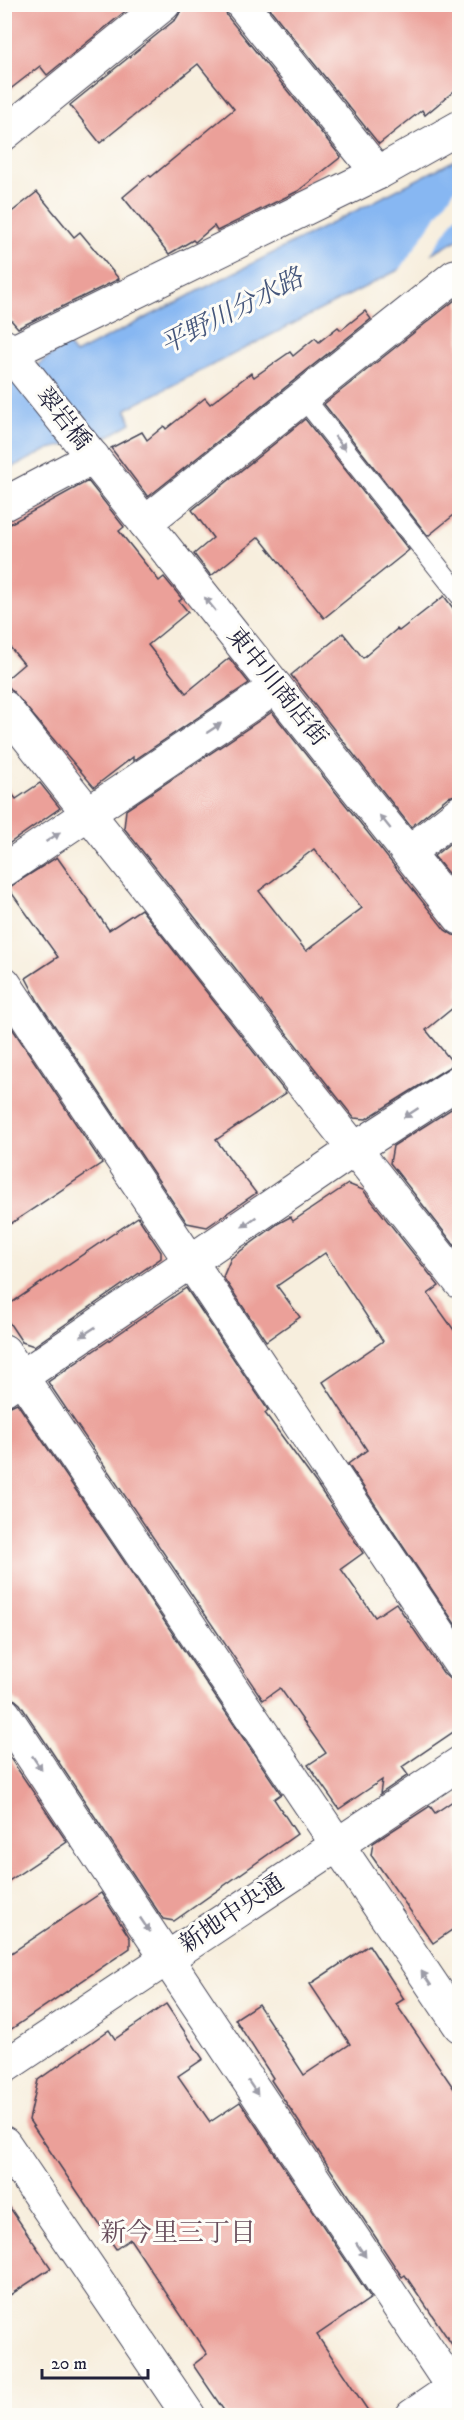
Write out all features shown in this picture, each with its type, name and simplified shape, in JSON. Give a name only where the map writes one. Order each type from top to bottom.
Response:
[{"type":"street","points":[[4,134],[164,4]]},
{"type":"street","points":[[242,4],[378,173]]},
{"type":"street","points":[[6,352],[378,173],[459,127]]},
{"type":"street","points":[[145,523],[455,276],[459,282]]},
{"type":"street","name":"翠岩橋","points":[[6,352],[93,457]]},
{"type":"street","points":[[4,504],[93,457]]},
{"type":"street","name":"東中川商店街","points":[[93,457],[409,852],[459,918]]},
{"type":"street","points":[[4,870],[276,687]]},
{"type":"street","points":[[4,707],[459,1282]]},
{"type":"street","points":[[409,852],[459,812]]},
{"type":"street","points":[[4,983],[459,1664]]},
{"type":"street","points":[[459,1081],[190,1263],[10,1372],[459,2026]]},
{"type":"street","points":[[4,1714],[456,2389],[412,2415]]},
{"type":"street","name":"新地中央通","points":[[4,2067],[459,1763]]},
{"type":"street","points":[[4,2143],[189,2415]]},
{"type":"lane","points":[[303,397],[459,595]]},
{"type":"water","name":"平野川分水路","points":[[459,158],[459,239],[126,409],[131,423],[109,436],[49,449],[5,471],[4,389],[67,344],[75,354]]},
{"type":"pier","points":[[459,183],[459,212],[428,258],[397,274]]},
{"type":"building","points":[[4,4],[134,4],[47,75],[40,66],[4,94]]},
{"type":"building","points":[[182,4],[224,4],[227,16],[341,157],[298,191],[217,231],[214,226],[195,242],[193,240],[169,254],[123,197],[234,109],[198,64],[100,143],[70,105],[176,19]]},
{"type":"building","points":[[266,4],[459,4],[459,87],[425,115],[422,110],[379,144]]},
{"type":"building","points":[[37,192],[74,237],[80,232],[119,279],[18,328],[4,312],[4,218]]},
{"type":"building","points":[[455,300],[459,300],[459,511],[428,536],[324,404]]},
{"type":"building","points":[[365,311],[371,319],[148,497],[111,448],[142,432],[147,440],[164,426],[166,429],[205,398],[210,404],[251,373],[254,377],[290,352],[293,356],[315,338],[319,342],[338,327],[341,330]]},
{"type":"building","points":[[305,419],[409,550],[324,618],[259,537],[211,576],[194,554],[213,538],[192,510]]},
{"type":"building","points":[[88,481],[124,527],[119,531],[159,581],[164,577],[182,599],[179,601],[188,612],[148,645],[186,693],[229,658],[249,683],[133,761],[133,757],[94,787],[4,681],[24,664],[4,640],[4,527]]},
{"type":"building","points":[[444,596],[459,616],[459,794],[448,797],[411,827],[291,675],[343,633],[363,658],[397,629],[399,631]]},
{"type":"building","points":[[272,712],[445,930],[459,936],[459,1003],[426,1030],[454,1064],[366,1119],[354,1118],[124,828],[126,810]],"holes":[[[314,849],[362,908],[306,951],[259,891]]]},
{"type":"building","points":[[4,783],[16,799],[40,783],[60,808],[4,847]]},
{"type":"building","points":[[459,836],[459,887],[434,856]]},
{"type":"building","points":[[57,857],[109,930],[141,909],[286,1093],[216,1140],[256,1193],[207,1227],[187,1223],[38,1001],[26,978],[58,957],[8,888]]},
{"type":"building","points":[[8,1022],[102,1163],[4,1228],[4,1025]]},
{"type":"building","points":[[459,1104],[459,1242],[455,1246],[390,1163],[393,1146]]},
{"type":"building","points":[[348,1184],[363,1190],[439,1286],[428,1294],[459,1337],[459,1630],[348,1464],[367,1450],[323,1382],[383,1341],[325,1253],[277,1286],[300,1317],[266,1341],[223,1277],[231,1258],[279,1223],[290,1217],[293,1221]]},
{"type":"building","points":[[138,1217],[161,1252],[161,1258],[34,1346],[22,1342],[4,1315],[4,1308]]},
{"type":"building","points":[[186,1288],[268,1410],[265,1413],[363,1553],[341,1569],[375,1617],[396,1603],[444,1674],[459,1683],[459,1728],[402,1767],[408,1775],[380,1794],[382,1780],[339,1809],[308,1765],[326,1753],[280,1688],[263,1700],[48,1382]]},
{"type":"building","points":[[17,1403],[281,1794],[274,1799],[297,1834],[174,1921],[163,1919],[20,1704],[13,1698],[4,1696],[4,1409]]},
{"type":"building","points":[[4,1749],[67,1842],[4,1884]]},
{"type":"building","points":[[459,1797],[459,1925],[433,1943],[371,1855],[373,1843],[430,1806],[435,1813]]},
{"type":"building","points":[[101,1893],[130,1938],[130,1948],[4,2034],[4,1958]]},
{"type":"building","points":[[369,1945],[404,1999],[396,2004],[459,2096],[459,2355],[405,2275],[402,2277],[271,2080],[273,2078],[235,2019],[258,2004],[304,2075],[350,2044],[310,1984]]},
{"type":"building","points":[[166,2004],[203,2059],[178,2076],[210,2122],[240,2102],[371,2298],[317,2335],[371,2415],[227,2415],[193,2365],[207,2354],[130,2239],[116,2249],[29,2120],[38,2080],[109,2030],[115,2039]]},
{"type":"building","points":[[4,2199],[51,2268],[4,2299]]},
{"type":"district","name":"新今里三丁目","points":[[178,2233]]}]
